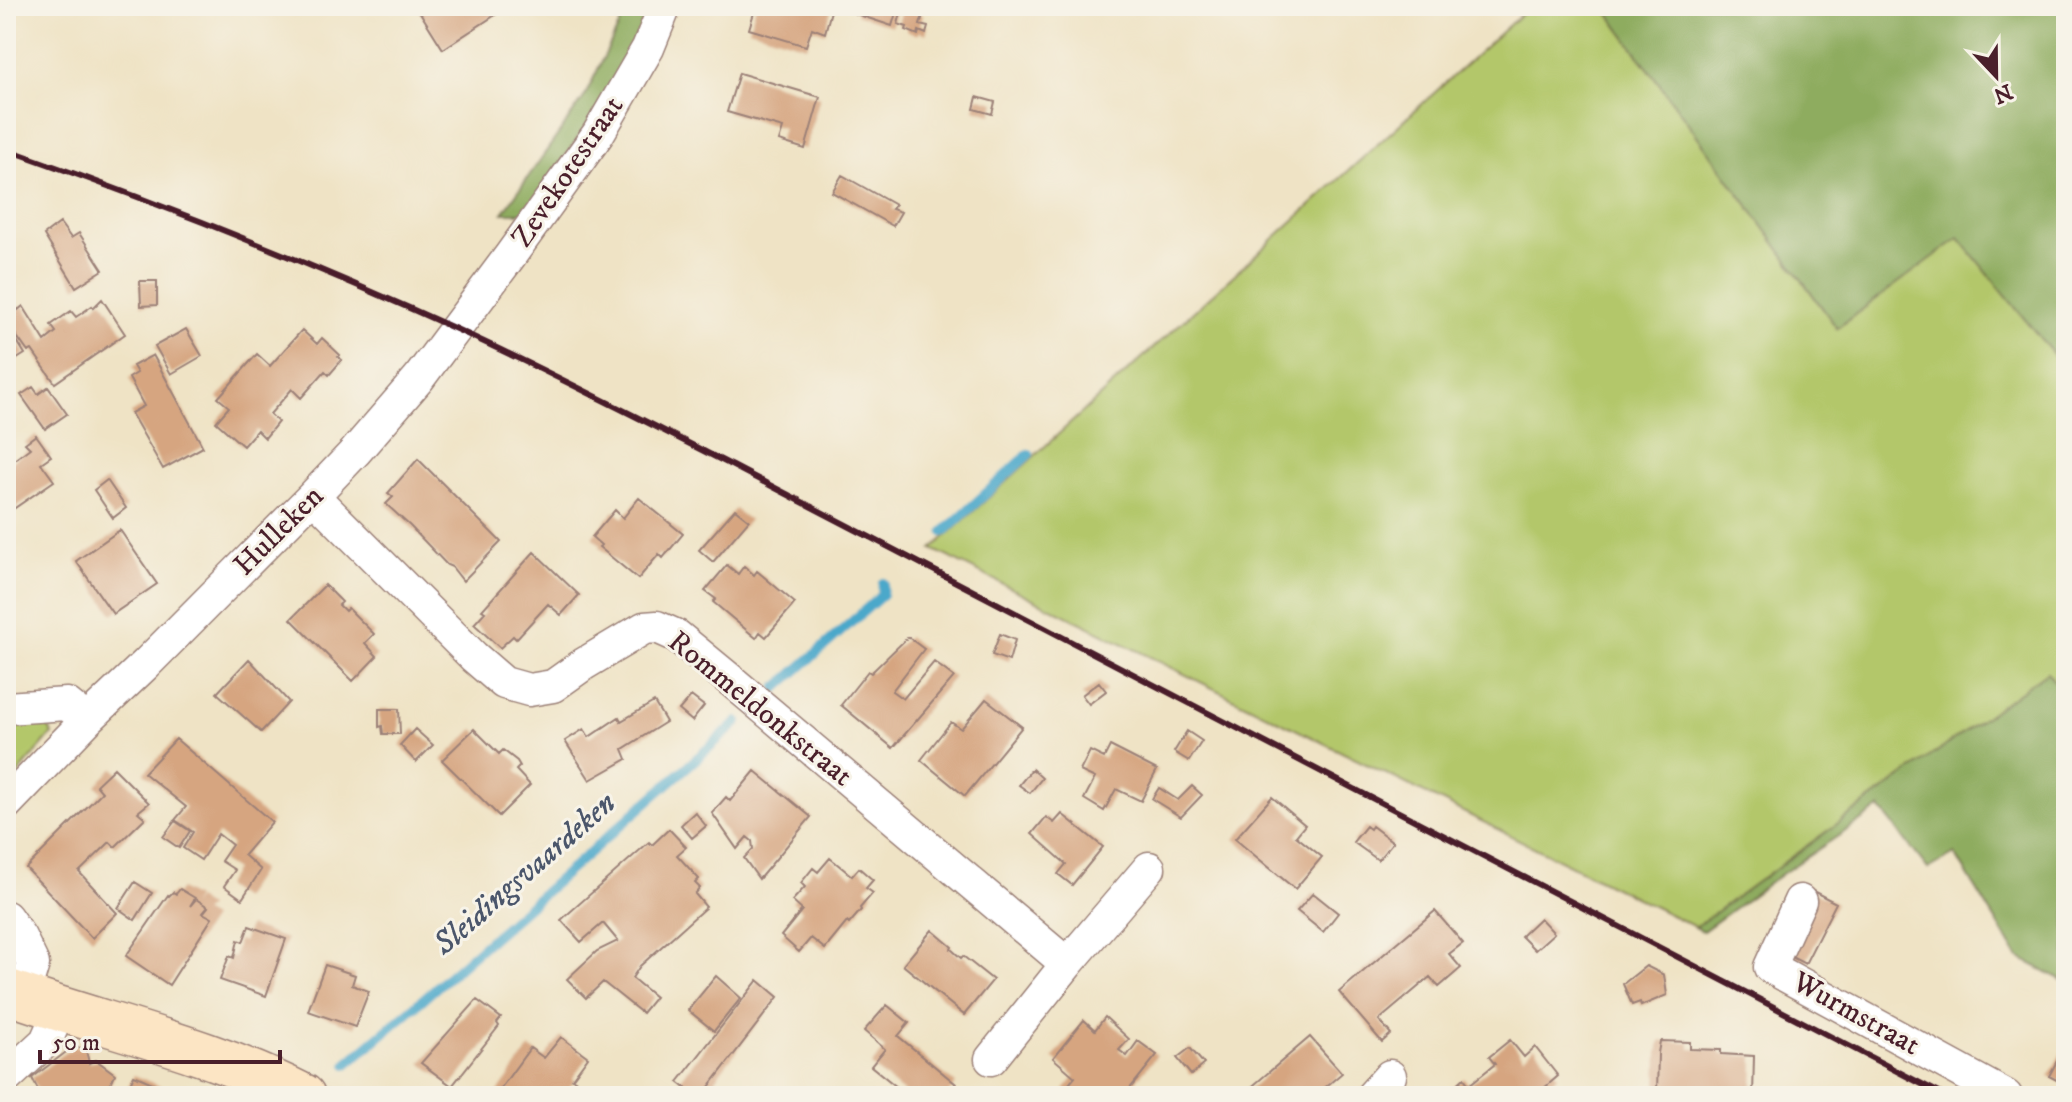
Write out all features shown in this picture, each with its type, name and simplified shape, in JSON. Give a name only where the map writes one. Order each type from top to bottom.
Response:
[{"type":"main road","points":[[30,999],[219,1059],[266,1077],[303,1096]]},
{"type":"street","name":"Zevekotestraat","points":[[457,329],[598,134],[648,48],[665,6]]},
{"type":"street","name":"Hulleken","points":[[6,804],[313,496],[383,421],[457,329]]},
{"type":"street","name":"Rommeldonkstraat","points":[[313,496],[474,657],[504,683],[529,690],[553,686],[644,628],[657,627],[677,636],[1067,964]]},
{"type":"street","points":[[6,708],[67,704],[87,720]]},
{"type":"street","points":[[991,1059],[1149,868]]},
{"type":"street","name":"Wurmstraat","points":[[1800,901],[1770,967],[2006,1096]]},
{"type":"street","points":[[6,917],[33,964],[30,999],[46,1041],[6,1078]]},
{"type":"green space","points":[[625,6],[655,6],[632,58],[527,213],[503,213],[585,96],[619,26]]},
{"type":"green space","points":[[1530,6],[1603,6],[1837,328],[1959,237],[2066,370],[2066,696],[2047,672],[1695,927],[932,549]]},
{"type":"green space","points":[[1603,6],[2066,6],[2066,370],[1959,238],[1837,328]]},
{"type":"green space","points":[[2047,672],[2066,696],[2066,982],[2018,957],[1955,854],[1928,869],[1880,808],[1703,931],[1695,927]]},
{"type":"green space","points":[[6,719],[40,721],[52,734],[6,788]]},
{"type":"building","points":[[416,6],[509,6],[443,49]]},
{"type":"building","points":[[756,6],[832,7],[825,33],[812,28],[806,46],[749,29]]},
{"type":"building","points":[[858,6],[898,6],[892,26],[856,14]]},
{"type":"building","points":[[902,9],[923,15],[920,25],[928,27],[926,34],[919,31],[918,35],[898,24]]},
{"type":"building","points":[[739,73],[820,97],[805,149],[779,141],[783,128],[727,112]]},
{"type":"building","points":[[977,97],[995,102],[992,114],[974,109]]},
{"type":"building","points":[[842,175],[895,205],[892,209],[901,212],[893,226],[832,192]]},
{"type":"building","points":[[60,223],[71,238],[79,233],[103,270],[76,287],[44,235]]},
{"type":"building","points":[[140,281],[157,281],[157,305],[141,306]]},
{"type":"building","points":[[10,299],[18,310],[23,306],[45,341],[56,332],[51,325],[71,311],[76,317],[102,299],[125,334],[55,383],[32,350],[28,352],[6,321],[6,302]]},
{"type":"building","points":[[6,323],[25,354],[9,364],[6,360]]},
{"type":"building","points":[[186,329],[202,356],[171,374],[155,346]]},
{"type":"building","points":[[302,330],[317,344],[322,338],[342,360],[329,375],[325,371],[301,398],[292,389],[270,414],[278,422],[265,438],[257,430],[243,446],[216,422],[229,407],[218,398],[257,354],[270,366]]},
{"type":"building","points":[[153,355],[203,447],[163,469],[131,413],[144,406],[129,378],[137,373],[133,366]]},
{"type":"building","points":[[33,387],[38,394],[48,387],[67,414],[45,429],[21,395]]},
{"type":"building","points":[[36,435],[51,456],[41,463],[54,481],[6,514],[6,466],[30,448],[25,443]]},
{"type":"building","points":[[418,459],[501,542],[463,581],[386,504],[393,497],[388,493]]},
{"type":"building","points":[[107,480],[126,508],[113,518],[94,490]]},
{"type":"building","points":[[639,498],[683,534],[663,558],[659,554],[638,579],[599,547],[601,545],[592,537],[615,510],[623,518]]},
{"type":"building","points":[[735,509],[749,520],[713,562],[699,550]]},
{"type":"building","points":[[120,530],[157,584],[113,614],[76,561]]},
{"type":"building","points":[[534,552],[579,595],[561,615],[548,604],[516,639],[513,636],[500,648],[474,624],[485,612],[482,610]]},
{"type":"building","points":[[727,565],[738,574],[744,566],[754,575],[757,571],[795,603],[766,637],[760,632],[756,638],[713,602],[716,599],[705,591]]},
{"type":"building","points":[[325,585],[342,602],[339,605],[345,611],[348,608],[374,634],[365,643],[377,656],[353,681],[291,619]]},
{"type":"building","points":[[1000,634],[1015,640],[1009,661],[992,655]]},
{"type":"building","points":[[908,637],[924,649],[892,691],[903,699],[934,662],[954,677],[893,748],[841,705],[868,671],[871,673]]},
{"type":"building","points":[[249,659],[289,702],[261,732],[217,693]]},
{"type":"building","points":[[1099,682],[1106,691],[1089,704],[1082,695]]},
{"type":"building","points":[[691,696],[704,706],[692,721],[679,710]]},
{"type":"building","points":[[986,699],[1022,727],[965,796],[921,760],[951,722],[961,729]]},
{"type":"building","points":[[654,702],[666,722],[623,749],[627,759],[590,780],[565,741],[584,729],[589,737],[619,717],[621,721]]},
{"type":"building","points":[[379,709],[399,709],[400,734],[383,734],[382,726],[379,727]]},
{"type":"building","points":[[415,729],[433,745],[416,762],[400,745]]},
{"type":"building","points":[[474,729],[499,754],[503,750],[517,761],[520,766],[516,770],[530,785],[499,816],[442,760]]},
{"type":"building","points":[[1187,731],[1202,741],[1189,761],[1174,752]]},
{"type":"building","points":[[176,739],[272,822],[244,855],[261,870],[242,899],[224,886],[235,870],[221,861],[232,845],[218,834],[201,860],[183,848],[193,832],[175,820],[186,807],[144,773]]},
{"type":"building","points":[[1110,746],[1157,770],[1141,801],[1116,789],[1104,811],[1084,799],[1095,778],[1080,771],[1090,751],[1104,758]]},
{"type":"building","points":[[114,768],[149,803],[138,812],[145,818],[115,847],[110,842],[79,872],[117,913],[92,938],[26,868],[102,792],[96,785]]},
{"type":"building","points":[[1032,769],[1042,778],[1030,793],[1019,785]]},
{"type":"building","points":[[755,771],[811,817],[759,879],[744,858],[753,849],[752,841],[747,837],[737,849],[712,813],[726,797],[730,801]]},
{"type":"building","points":[[1192,786],[1202,795],[1181,817],[1152,799],[1159,788],[1178,800]]},
{"type":"building","points":[[1272,797],[1305,825],[1296,836],[1322,857],[1295,889],[1235,839]]},
{"type":"building","points":[[695,812],[706,826],[692,838],[681,825]]},
{"type":"building","points":[[1062,814],[1103,847],[1072,885],[1058,874],[1066,864],[1032,834],[1046,817],[1054,823]]},
{"type":"building","points":[[175,821],[190,831],[179,848],[163,837]]},
{"type":"building","points":[[1366,826],[1370,829],[1372,826],[1393,842],[1378,860],[1353,842]]},
{"type":"building","points":[[669,829],[686,847],[677,855],[699,879],[695,883],[700,888],[695,894],[706,907],[640,966],[632,978],[655,997],[642,1013],[603,982],[586,998],[567,979],[597,951],[618,941],[603,923],[581,942],[561,920],[649,842],[652,845]]},
{"type":"building","points":[[830,858],[852,876],[859,868],[873,880],[866,888],[873,893],[825,949],[811,938],[799,952],[781,936],[802,910],[792,901],[805,887],[801,883],[813,868],[818,872]]},
{"type":"building","points":[[135,882],[152,893],[135,920],[118,908]]},
{"type":"building","points":[[180,889],[195,898],[190,906],[196,899],[208,907],[203,913],[212,918],[169,985],[126,956],[168,895],[176,894]]},
{"type":"building","points":[[1811,890],[1836,903],[1805,964],[1780,951]]},
{"type":"building","points":[[1313,893],[1338,913],[1323,932],[1297,911]]},
{"type":"building","points":[[1435,911],[1463,943],[1449,954],[1461,968],[1439,987],[1430,977],[1379,1020],[1391,1034],[1382,1042],[1339,992]]},
{"type":"building","points":[[1540,918],[1554,933],[1535,950],[1521,936]]},
{"type":"building","points":[[249,926],[286,939],[266,996],[220,980],[229,956],[234,958],[238,940],[243,942]]},
{"type":"building","points":[[932,930],[961,958],[963,956],[993,980],[964,1015],[903,965]]},
{"type":"building","points":[[325,965],[355,975],[352,985],[369,991],[355,1027],[308,1011]]},
{"type":"building","points":[[1646,966],[1664,975],[1667,995],[1641,1006],[1640,1002],[1632,1005],[1623,984]]},
{"type":"building","points":[[716,976],[741,998],[714,1031],[688,1010]]},
{"type":"building","points":[[758,980],[778,997],[702,1096],[696,1096],[678,1082]]},
{"type":"building","points":[[477,1000],[501,1018],[497,1023],[499,1026],[452,1086],[421,1063]]},
{"type":"building","points":[[887,1005],[909,1023],[898,1036],[956,1084],[946,1096],[908,1096],[871,1066],[885,1049],[864,1031]]},
{"type":"building","points":[[1105,1017],[1129,1039],[1119,1050],[1127,1056],[1138,1041],[1157,1055],[1124,1096],[1071,1096],[1064,1090],[1075,1077],[1053,1058],[1084,1020],[1095,1030]]},
{"type":"building","points":[[561,1037],[588,1057],[563,1096],[495,1096],[530,1048],[544,1058]]},
{"type":"building","points":[[1310,1037],[1342,1073],[1315,1096],[1241,1096]]},
{"type":"building","points":[[1510,1040],[1524,1057],[1535,1047],[1558,1076],[1535,1096],[1444,1096],[1464,1078],[1469,1085],[1495,1064],[1489,1057]]},
{"type":"building","points":[[1660,1041],[1690,1042],[1690,1049],[1754,1056],[1753,1096],[1657,1093]]},
{"type":"building","points":[[2066,1044],[2066,1081],[2064,1084],[2049,1076]]},
{"type":"building","points":[[74,1046],[86,1050],[89,1063],[96,1060],[115,1074],[108,1090],[91,1096],[41,1096],[32,1078]]},
{"type":"building","points":[[1190,1048],[1204,1064],[1191,1075],[1177,1058]]},
{"type":"building","points":[[134,1075],[171,1091],[169,1096],[125,1094]]},
{"type":"waterway","name":"Sleidingsvaardeken","points":[[944,532],[1029,454]]},
{"type":"waterway","name":"Sleidingsvaardeken","points":[[777,688],[882,595],[883,583]]},
{"type":"waterway","name":"Sleidingsvaardeken","points":[[347,1064],[738,722]]},
{"type":"railway","points":[[6,149],[289,257],[401,304],[561,379],[1945,1096]]}]
